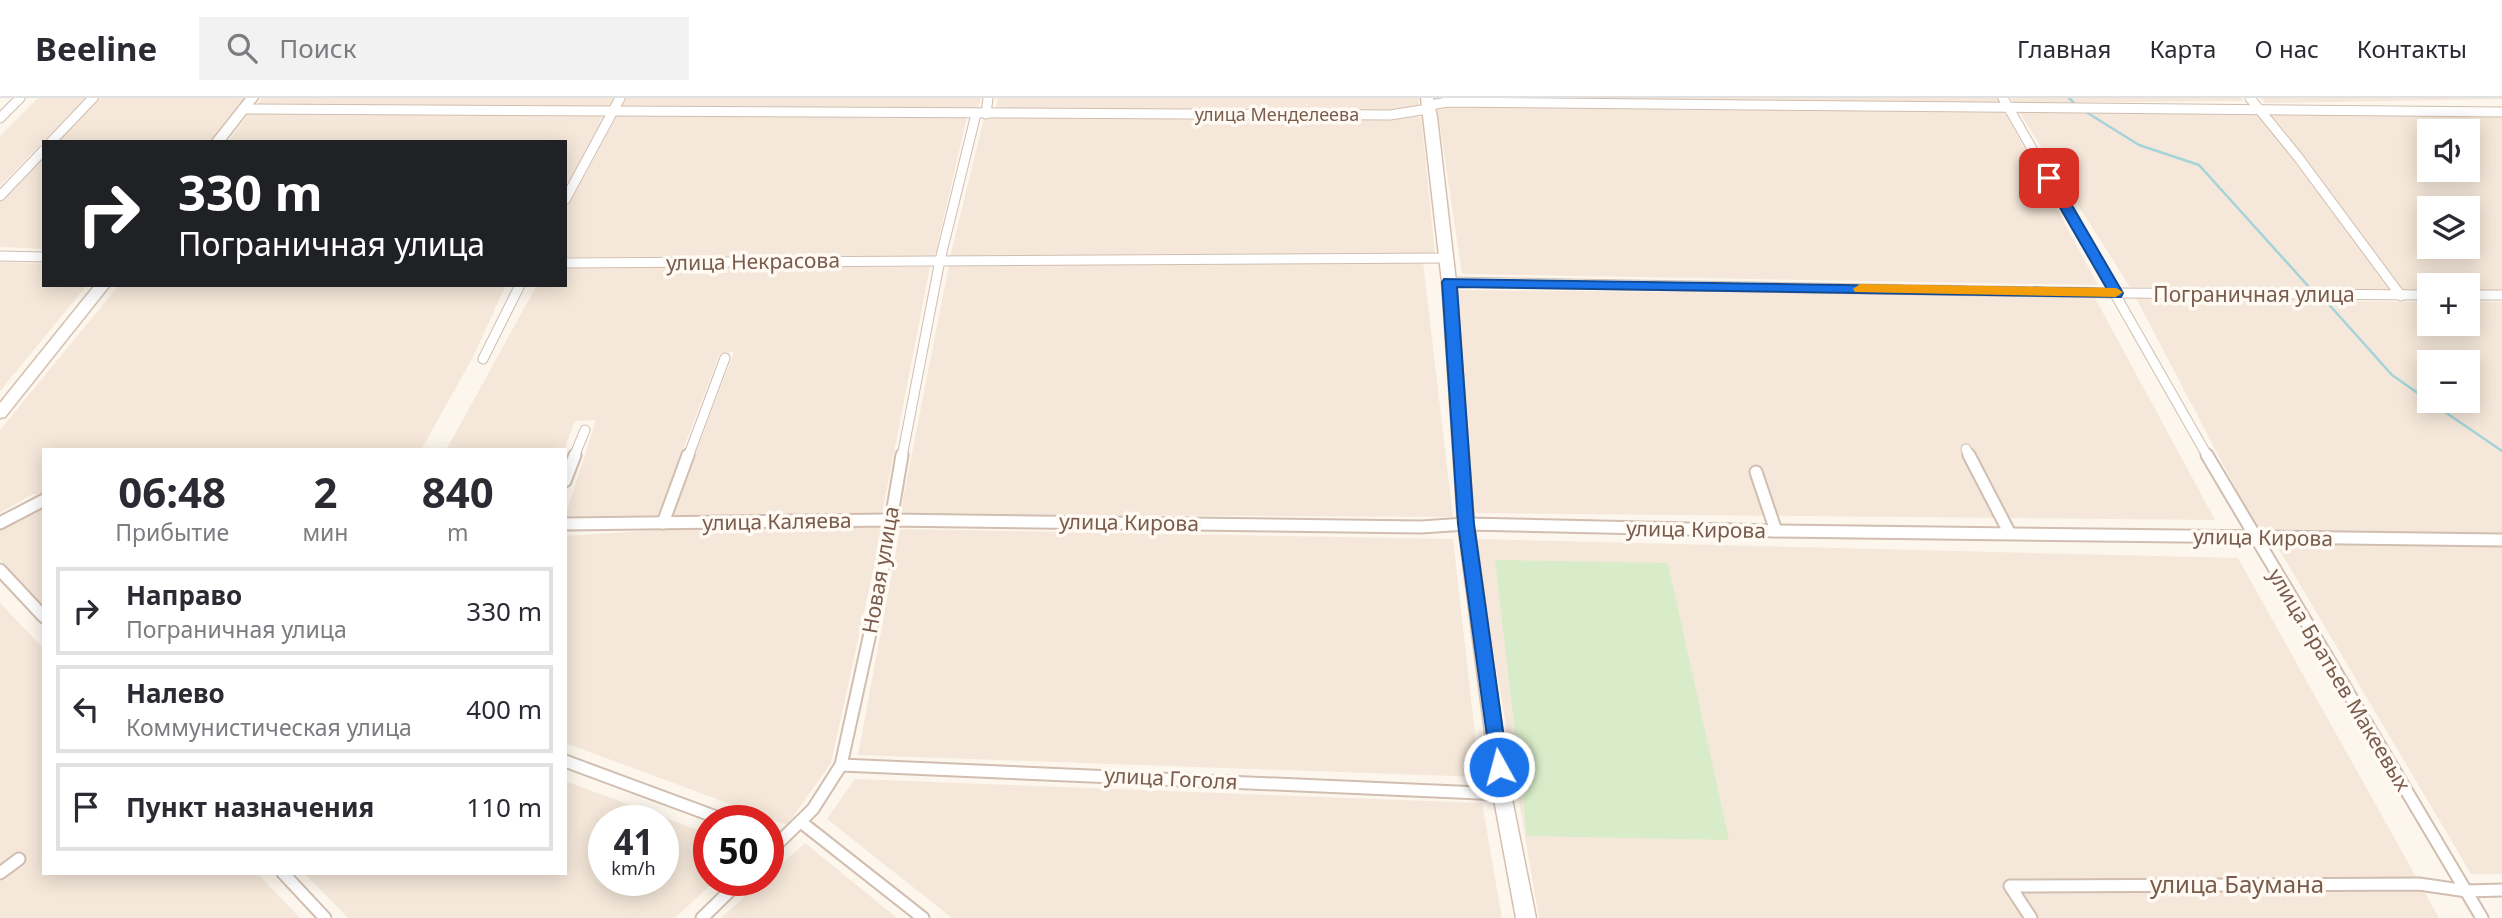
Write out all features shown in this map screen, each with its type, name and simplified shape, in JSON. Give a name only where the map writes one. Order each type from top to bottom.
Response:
[{"type":"main road","points":[[220,140],[252,98]]},
{"type":"main road","points":[[1427,104],[1431,117],[1447,258],[1466,524],[1502,794],[1525,918]]},
{"type":"main road","points":[[0,413],[101,287]]},
{"type":"street","points":[[0,118],[20,98]]},
{"type":"street","points":[[53,140],[93,98]]},
{"type":"street","points":[[567,196],[620,98]]},
{"type":"street","name":"Новая улица","points":[[784,832],[801,822],[825,793],[841,765],[878,597],[890,520],[940,260],[981,114],[989,98]]},
{"type":"street","name":"улица Братьев Макеевых","points":[[2003,98],[2253,538],[2482,918]]},
{"type":"street","points":[[2250,98],[2298,157],[2401,296]]},
{"type":"street","name":"улица Менделеева","points":[[243,109],[1390,115],[1441,102],[2009,108],[2257,107],[2502,112]]},
{"type":"street","points":[[0,196],[42,151]]},
{"type":"street","points":[[0,256],[42,257]]},
{"type":"street","name":"улица Некрасова","points":[[567,263],[1447,258]]},
{"type":"street","name":"Пограничная улица","points":[[1449,282],[2417,296]]},
{"type":"street","points":[[483,359],[519,287]]},
{"type":"street","points":[[2480,295],[2502,295]]},
{"type":"street","points":[[663,523],[724,358]]},
{"type":"street","points":[[567,476],[585,430]]},
{"type":"street","points":[[1966,449],[2009,532]]},
{"type":"street","points":[[1756,472],[1776,531]]},
{"type":"street","points":[[0,523],[42,501]]},
{"type":"street","name":"улица Каляева","points":[[567,524],[890,520]]},
{"type":"street","name":"улица Кирова","points":[[890,520],[1421,527],[1466,524],[1776,531],[2502,540]]},
{"type":"street","points":[[0,570],[42,615]]},
{"type":"street","points":[[567,762],[693,808]]},
{"type":"street","name":"улица Гоголя","points":[[841,765],[1502,794]]},
{"type":"street","points":[[801,822],[923,918]]},
{"type":"street","points":[[0,873],[19,859]]},
{"type":"street","points":[[285,875],[325,918]]},
{"type":"street","name":"улица Баумана","points":[[2031,918],[2010,886],[2418,884],[2467,891],[2502,890]]},
{"type":"street","points":[[702,918],[725,896]]},
{"type":"shaded area","points":[[38,98],[86,98],[42,140],[0,186],[0,136]]},
{"type":"shaded area","points":[[98,98],[245,98],[211,140],[59,140]]},
{"type":"shaded area","points":[[262,98],[981,98],[978,108],[257,105]]},
{"type":"shaded area","points":[[998,98],[1418,98],[1419,106],[1393,111],[996,109]]},
{"type":"shaded area","points":[[1433,98],[1997,98],[2000,104]]},
{"type":"shaded area","points":[[2011,98],[2241,98],[2244,101],[2014,103]]},
{"type":"shaded area","points":[[2261,98],[2502,98],[2502,99],[2265,103]]},
{"type":"shaded area","points":[[1437,106],[2004,111],[2098,285],[1462,274]]},
{"type":"shaded area","points":[[2019,112],[2502,117],[2502,292],[2480,292],[2480,273],[2417,273],[2417,292],[2130,287]]},
{"type":"shaded area","points":[[249,113],[967,117],[935,256],[567,257],[567,140],[229,140]]},
{"type":"shaded area","points":[[1421,117],[1435,253],[950,257],[984,118]]},
{"type":"shaded area","points":[[42,158],[42,249],[0,247],[0,202]]},
{"type":"shaded area","points":[[0,262],[42,264],[42,287],[85,287],[0,391]]},
{"type":"shaded area","points":[[1423,262],[1453,517],[900,514],[949,265]]},
{"type":"shaded area","points":[[567,267],[930,267],[882,514],[672,515],[734,352],[720,353],[658,515],[567,517],[596,420],[575,421],[565,448],[447,448],[536,287],[567,287]]},
{"type":"shaded area","points":[[117,287],[505,287],[472,359],[422,448],[42,448],[42,494],[33,494],[0,513],[0,430]]},
{"type":"shaded area","points":[[1458,290],[2094,296],[2215,520],[1475,513]]},
{"type":"shaded area","points":[[2136,298],[2417,302],[2417,336],[2480,336],[2480,302],[2502,302],[2502,533],[2258,531]]},
{"type":"shaded area","points":[[42,508],[42,603],[0,560],[0,531]]},
{"type":"shaded area","points":[[883,526],[831,763],[787,825],[784,824],[784,805],[733,805],[567,744],[567,536],[661,530]]},
{"type":"shaded area","points":[[900,529],[1453,539],[1480,777],[858,755]]},
{"type":"shaded area","points":[[1474,539],[2238,558],[2439,918],[1539,918]]},
{"type":"shaded area","points":[[2276,544],[2502,547],[2502,874],[2471,874]]},
{"type":"shaded area","points":[[0,603],[42,647],[42,875],[259,875],[300,918],[0,918]]},
{"type":"shaded area","points":[[855,779],[1482,803],[1502,918],[952,918],[827,819]]},
{"type":"shaded area","points":[[567,782],[630,805],[588,805],[588,896],[679,896],[679,823],[693,828],[693,896],[699,896],[675,918],[348,918],[306,875],[567,875]]},
{"type":"shaded area","points":[[805,843],[897,918],[721,918],[746,896],[784,896],[784,862]]},
{"type":"green space","points":[[1495,560],[1668,563],[1729,840],[1527,836]]},
{"type":"waterway","points":[[2069,98],[2074,103]]},
{"type":"waterway","points":[[2086,112],[2139,145],[2199,165],[2309,287]]},
{"type":"waterway","points":[[2324,299],[2392,375],[2502,451]]},
{"type":"slow traffic","points":[[1860,289],[2116,292]]},
{"type":"route","points":[[1499,767],[1466,524],[1449,282],[2116,293],[2049,178]]}]
